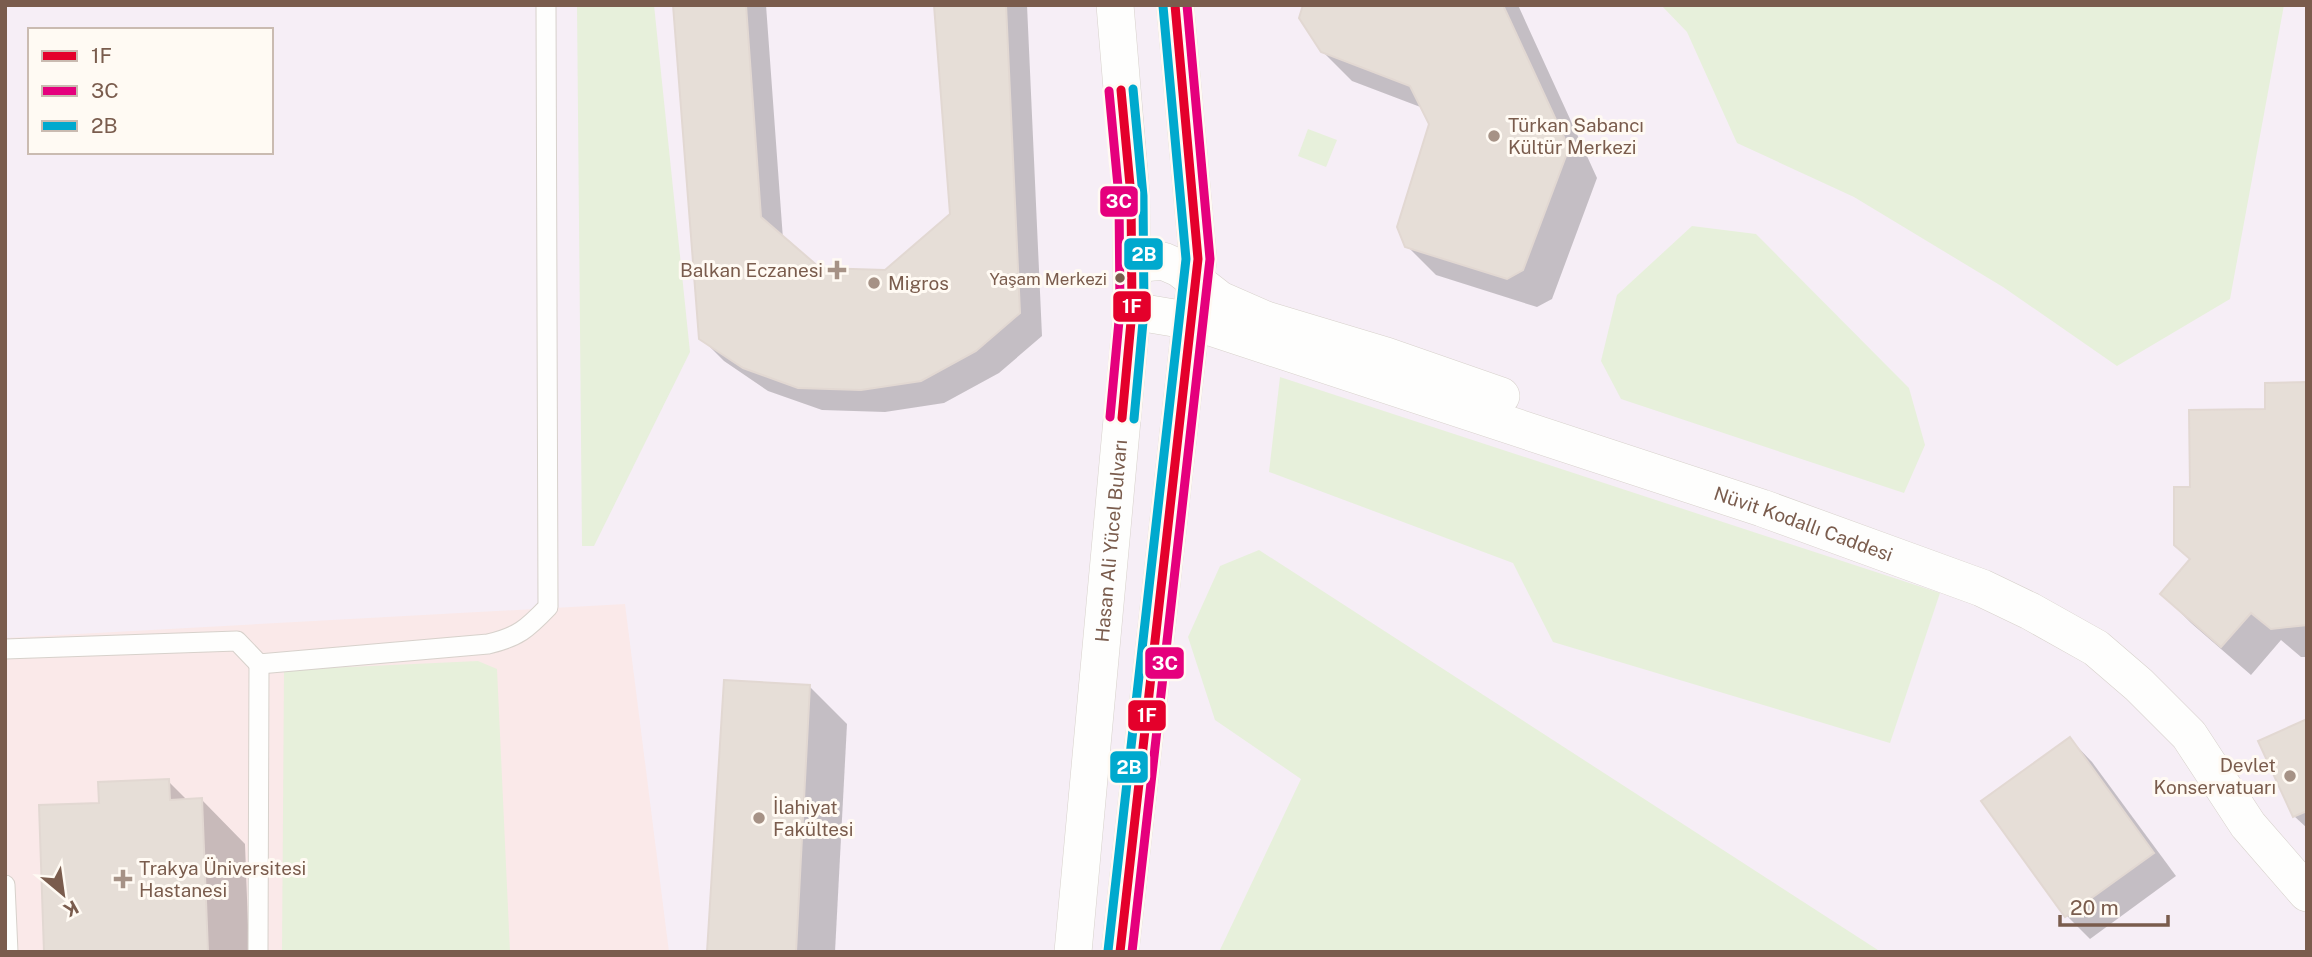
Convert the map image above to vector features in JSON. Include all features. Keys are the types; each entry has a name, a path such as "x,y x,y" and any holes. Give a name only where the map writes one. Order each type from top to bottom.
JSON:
{"street":[{"name":"Hasan Ali Yücel Bulvarı","path":"1073,952 1132,312 1132,196 1115,5"},
{"path":"1120,952 1198,260 1175,5"},
{"path":"1132,275 1143,263 1163,261 1179,268 1220,300 1266,320 1386,356 1576,422 1813,499 1917,539 2072,610 2174,688 2207,723 2263,806 2268,847"},
{"name":"Nüvit Kodallı Caddesi","path":"1132,312 1192,321 1762,508 1982,588 2030,611 2096,648 2139,685 2189,735 2248,825 2307,893"}],"lane":[{"path":"259,664 511,639 531,625 548,607 546,5"},
{"path":"5,649 237,641 259,664 258,952"},
{"path":"5,885 8,952"}],"shaded area":[{"path":"5,5 2307,5 2307,952 5,952"},
{"path":"625,604 669,952 5,952 5,638"}],"green space":[{"path":"577,5 654,5 690,352 594,546 582,546"},
{"path":"1661,5 2284,5 2230,299 2117,366 2003,287 1854,197 1737,143 1687,32"},
{"path":"1308,129 1337,140 1326,167 1298,156"},
{"path":"1692,226 1756,234 1909,388 1925,445 1904,493 1621,399 1601,361 1617,295"},
{"path":"1280,377 1940,593 1890,743 1553,642 1513,563 1269,472"},
{"path":"1259,550 1881,952 1219,952 1301,779 1215,720 1188,637 1220,566"},
{"path":"478,661 497,669 510,952 282,952 284,670"}],"building":[{"path":"673,5 746,5 761,217 820,268 885,270 950,214 934,5 1006,5 1020,313 976,351 921,381 861,390 798,388 743,368 699,339"},
{"name":"Türkan Sabancı Kültür Merkezi","path":"1303,5 1503,5 1569,148 1523,270 1507,279 1405,247 1397,227 1429,124 1410,86 1321,52 1299,18"},
{"path":"2307,382 2307,625 2271,629 2251,613 2221,647 2160,594 2190,559 2174,545 2174,487 2190,487 2189,410 2265,409 2265,383"},
{"name":"İlahiyat Fakültesi","path":"724,680 810,685 796,952 707,952"},
{"name":"Devlet Konservatuarı","path":"2307,719 2307,811 2293,817 2258,741"},
{"path":"2070,737 2154,853 2065,917 1981,801"},
{"name":"Trakya Üniversitesi Hastanesi","path":"169,779 170,800 202,798 208,952 44,952 39,805 99,803 98,782"}],"transit line":[{"name":"1F","path":"1120,952 1198,259 1175,5"},
{"name":"3C","path":"1132,952 1210,259 1187,5"},
{"name":"2B","path":"1108,951 1186,259 1163,6"},
{"name":"2B","path":"1133,89 1143,196 1144,311 1134,419"},
{"name":"1F","path":"1121,90 1131,196 1132,311 1122,418"},
{"name":"3C","path":"1109,91 1119,197 1120,310 1110,417"}],"place":[{"name":"Türkan Sabancı Kültür Merkezi","path":"1494,136"},
{"name":"Balkan Eczanesi","path":"837,270"},
{"name":"Yaşam Merkezi","path":"1120,278"},
{"name":"Migros","path":"874,283"},
{"name":"Devlet Konservatuarı","path":"2290,776"},
{"name":"İlahiyat Fakültesi","path":"759,818"},
{"name":"Trakya Üniversitesi Hastanesi","path":"123,879"}]}
